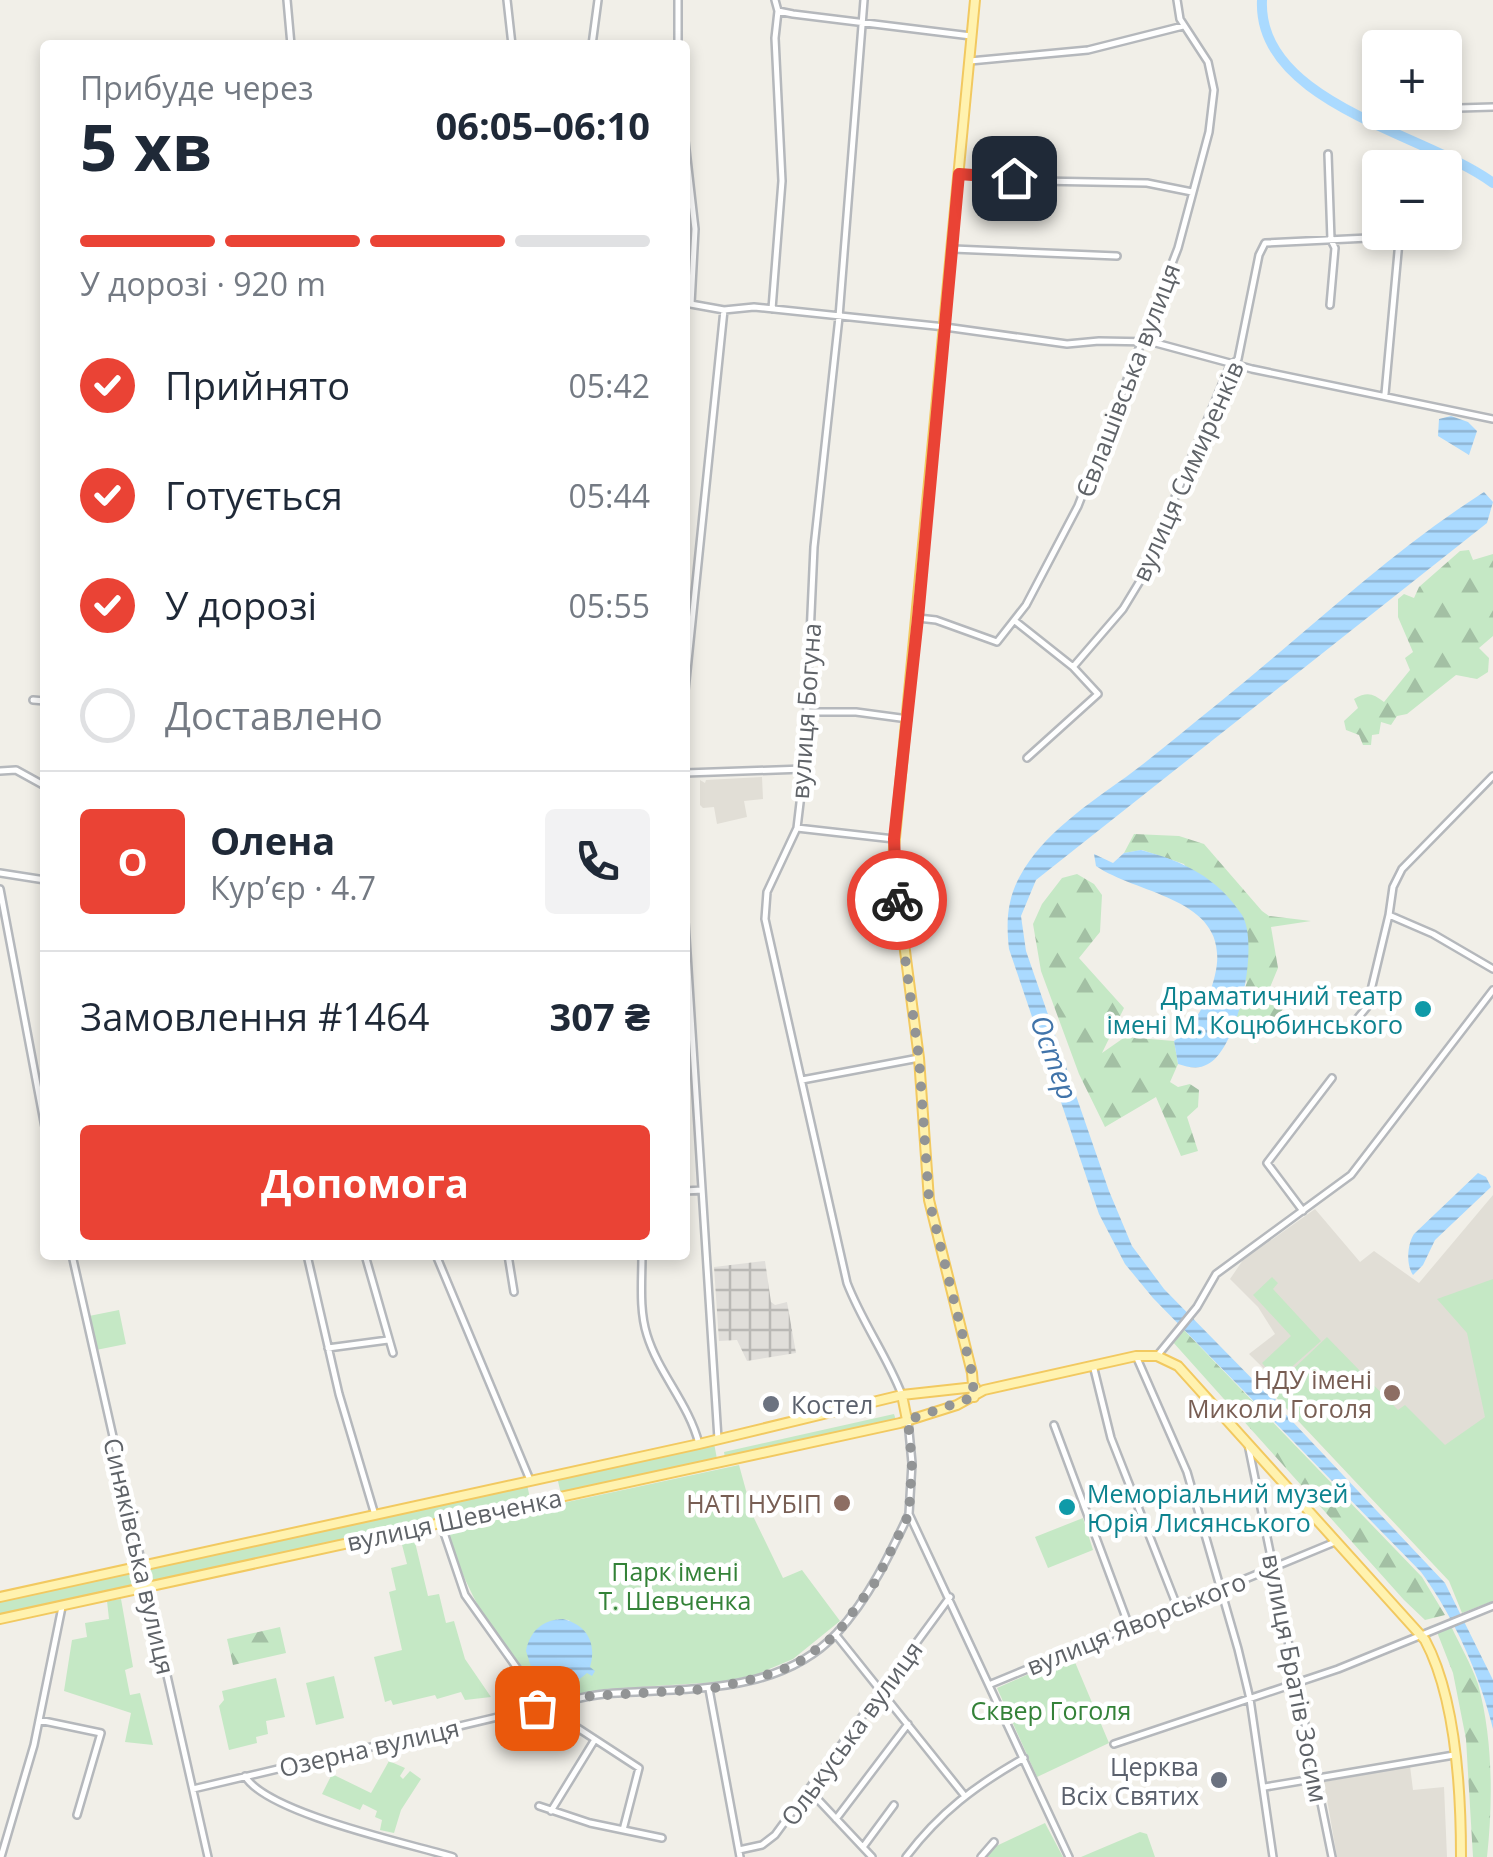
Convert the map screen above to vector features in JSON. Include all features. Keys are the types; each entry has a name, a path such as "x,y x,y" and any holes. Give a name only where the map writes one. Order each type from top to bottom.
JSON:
{"main road":[{"path":"974,0 894,839 894,886 919,1058 929,1200 974,1397"},
{"path":"972,1386 984,1390 1140,1356 1157,1356 1178,1366 1422,1636 1439,1676 1454,1755 1461,1857"},
{"name":"вулиця Шевченка","path":"0,1596 700,1444 902,1395 972,1386"},
{"name":"вулиця Шевченка","path":"0,1618 908,1420 984,1390"},
{"path":"902,1395 908,1420"},
{"path":"718,1439 722,1462"},
{"path":"530,1480 534,1502"}],"street":[{"path":"287,0 291,40"},
{"path":"508,0 512,40"},
{"path":"593,40 598,0"},
{"path":"678,0 678,40"},
{"path":"772,309 782,181 775,0"},
{"name":"вулиця Богуна","path":"864,0 839,317 814,547 804,769 796,828 767,892 765,919 847,1284 902,1395"},
{"name":"Євлашівська вулиця","path":"1015,620 1078,506 1144,344 1178,248 1209,132 1214,90 1208,62 1184,26 1178,0"},
{"path":"778,11 971,36"},
{"path":"970,62 1088,50 1184,26"},
{"path":"1462,108 1493,107"},
{"path":"1328,154 1335,248 1330,305"},
{"path":"959,174 1147,184 1192,192"},
{"path":"690,185 695,229 690,282"},
{"path":"1332,240 1399,240 1385,394"},
{"name":"вулиця Симиренків","path":"1074,668 1140,581 1229,368 1241,348 1264,243 1332,240"},
{"path":"952,248 1117,256"},
{"path":"690,303 724,310 772,309 945,327 1067,344 1112,340 1169,345 1234,363 1493,419"},
{"path":"690,641 724,310"},
{"path":"918,618 936,620 997,642 1015,620 1074,668 1098,694 1027,758"},
{"path":"34,700 40,700"},
{"path":"808,712 856,712 908,719"},
{"path":"690,773 804,769"},
{"path":"0,771 16,770 40,783"},
{"path":"1352,1025 1367,1007 1393,887 1402,869 1493,776"},
{"path":"796,828 894,839"},
{"path":"0,873 40,879"},
{"path":"0,888 40,1104"},
{"path":"1389,915 1433,934 1493,970"},
{"path":"0,950 11,946"},
{"path":"1157,1356 1197,1307 1216,1274 1352,1175 1493,990"},
{"path":"690,1001 718,1439"},
{"path":"802,1080 919,1058"},
{"path":"32,1066 40,1064"},
{"path":"1303,1211 1267,1163 1332,1078"},
{"path":"690,1191 702,1190"},
{"name":"Синяківська вулиця","path":"73,1260 208,1857"},
{"path":"308,1260 328,1348 375,1515"},
{"path":"366,1260 392,1353"},
{"path":"438,1260 530,1480"},
{"path":"509,1260 514,1292"},
{"path":"642,1260 642,1302 648,1339 688,1411 700,1444"},
{"path":"328,1348 388,1340"},
{"path":"1140,1356 1187,1472 1250,1699 1273,1857"},
{"path":"1093,1365 1111,1438 1177,1606"},
{"path":"908,1420 912,1463 909,1514 1069,1857"},
{"path":"1054,1425 1129,1626"},
{"name":"вулиця Братів Зосим","path":"1247,1441 1332,1857"},
{"name":"Озерна вулиця","path":"193,1788 603,1694 710,1689 786,1669 836,1635 876,1581 909,1514"},
{"path":"440,1521 464,1594 544,1706 639,1768 623,1830"},
{"name":"вулиця Яворського","path":"991,1684 1338,1542"},
{"name":"Олькуська вулиця","path":"739,1854 770,1840 950,1597"},
{"path":"2,1857 39,1720 63,1604"},
{"path":"1114,1744 1297,1683 1493,1606"},
{"path":"836,1635 964,1795"},
{"path":"710,1689 739,1854"},
{"path":"39,1720 101,1733 77,1815"},
{"path":"836,1819 908,1724"},
{"path":"551,1811 594,1741"},
{"path":"1264,1787 1454,1755"},
{"path":"906,1857 936,1819 964,1795 1024,1758"},
{"path":"246,1776 252,1786 314,1817 454,1857"},
{"path":"810,1791 869,1856"},
{"path":"863,1847 894,1805"},
{"path":"539,1806 662,1838"},
{"path":"981,1857 994,1842"}],"shaded area":[{"path":"762,777 763,799 744,801 747,817 717,824 714,807 700,805 700,780 705,783"},
{"name":"НДУ імені Миколи Гоголя","path":"1493,1195 1493,1595 1249,1354 1275,1334 1258,1307 1230,1279 1243,1260 1315,1209 1360,1262 1374,1251 1419,1283"},
{"path":"765,1261 771,1302 787,1302 796,1353 747,1361 737,1340 719,1341 714,1267"},
{"path":"1410,1766 1413,1790 1444,1787 1447,1857 1337,1857 1324,1782"}],"green space":[{"path":"1469,550 1473,560 1493,554 1493,636 1479,648 1489,658 1488,672 1477,679 1456,675 1407,714 1397,716 1391,725 1381,722 1379,734 1372,735 1371,745 1363,745 1359,735 1346,730 1344,721 1358,708 1354,699 1370,694 1384,702 1410,670 1405,658 1413,652 1398,617 1398,599 1404,594 1414,598 1419,587 1460,551"},
{"path":"1134,834 1179,836 1204,844 1262,911 1269,916 1311,921 1271,927 1278,968 1266,997 1283,1009 1255,1044 1234,1021 1247,982 1184,864 1142,850 1124,853"},
{"path":"1077,874 1094,884 1102,895 1100,932 1079,958 1124,1008 1102,1053 1125,1037 1174,1041 1178,1064 1170,1082 1178,1087 1190,1084 1199,1090 1198,1107 1187,1117 1198,1151 1181,1156 1156,1097 1105,1127 1079,1074 1041,971 1033,924 1042,904 1062,878"},
{"path":"1272,1277 1278,1283 1273,1289 1321,1341 1277,1380 1262,1363 1291,1336 1253,1295"},
{"path":"1493,1279 1493,1601 1462,1613 1449,1581 1270,1391 1327,1337 1398,1410 1405,1405 1445,1445 1485,1417 1467,1333 1437,1299"},
{"path":"119,1310 126,1344 96,1350 89,1316"},
{"path":"1183,1329 1422,1577 1445,1615 1425,1620 1404,1600 1172,1341"},
{"path":"894,1414 896,1420 725,1458 724,1452"},
{"path":"714,1443 717,1459 561,1494 557,1477"},
{"name":"Парк імені Т. Шевченка","path":"739,1465 753,1516 783,1578 802,1570 840,1621 793,1659 755,1675 720,1682 605,1689 544,1701 486,1619 463,1575 446,1528","holes":["557,1619 569,1620 590,1667 587,1672 548,1684 534,1673"]},
{"path":"527,1484 530,1499 153,1583 150,1568"},
{"path":"1083,1518 1093,1550 1048,1568 1035,1537"},
{"path":"413,1534 428,1596 439,1594 446,1623 454,1621 465,1659 491,1697 465,1700 461,1692 393,1705 391,1700 385,1702 374,1657 402,1650 389,1592 396,1590 391,1568 407,1564 400,1537"},
{"path":"140,1570 143,1585 0,1616 0,1601"},
{"path":"121,1599 133,1667 125,1670 130,1695 140,1693 153,1745 125,1742 131,1713 64,1691 72,1640 87,1637 85,1623 109,1619 107,1601"},
{"path":"1451,1626 1478,1684 1487,1726 1491,1792 1487,1857 1473,1857 1466,1739 1453,1673 1437,1632"},
{"path":"280,1627 286,1653 233,1665 227,1639"},
{"name":"Сквер Гоголя","path":"1072,1655 1109,1743 1037,1777 997,1688"},
{"path":"334,1676 344,1718 316,1725 306,1683"},
{"path":"276,1678 285,1717 266,1721 268,1734 256,1737 257,1743 229,1750 219,1706 224,1700 222,1691"},
{"path":"389,1761 405,1768 400,1776 403,1779 410,1771 421,1779 401,1810 394,1833 380,1830 382,1820 375,1817 377,1811 363,1804 360,1810 322,1794 332,1774 371,1793"},
{"path":"1045,1823 1063,1857 986,1857 992,1848"},
{"path":"1140,1832 1147,1834 1155,1857 1081,1857"}],"water":[{"path":"1451,416 1468,422 1477,431 1469,455 1438,436 1439,419"},
{"name":"Остер","path":"1484,492 1493,502 1487,523 1036,880 1021,916 1026,951 1109,1191 1132,1246 1164,1289 1276,1399 1274,1402 1445,1583 1493,1680 1493,1729 1464,1647 1421,1572 1153,1298 1125,1264 1099,1214 1009,949 1008,930 1016,885 1054,833 1215,706 1380,568"},
{"path":"1141,850 1185,865 1210,881 1232,902 1247,929 1247,971 1237,1018 1219,1054 1200,1067 1178,1064 1174,1041 1194,1020 1213,984 1217,949 1210,930 1179,903 1096,866 1094,854 1113,863 1124,853"},
{"path":"1478,1173 1486,1177 1491,1187 1435,1240 1423,1265 1413,1275 1408,1255 1414,1234"},
{"path":"563,1619 588,1636 592,1650 590,1667 595,1671 592,1676 587,1673 560,1685 533,1673 526,1651 538,1628"}],"waterway":[{"name":"Остер","path":"1262,0 1268,36 1287,66 1316,91 1493,183"}],"way so far":[{"path":"537,1708 603,1694 710,1689 774,1674 803,1660 836,1635 876,1581 909,1514 912,1444 908,1420 974,1397 972,1373 929,1200 919,1058 897,900"}],"place":[{"name":"Драматичний театр імені М. Коцюбинського","path":"1423,1009"},
{"name":"НДУ імені Миколи Гоголя","path":"1392,1393"},
{"name":"Костел","path":"771,1404"},
{"name":"НАТІ НУБІП","path":"842,1503"},
{"name":"Меморіальний музей Юрія Лисянського","path":"1067,1507"},
{"name":"Церква Всіх Святих","path":"1219,1780"}],"route":[{"path":"897,900 894,839 959,174 1014,178"}]}
